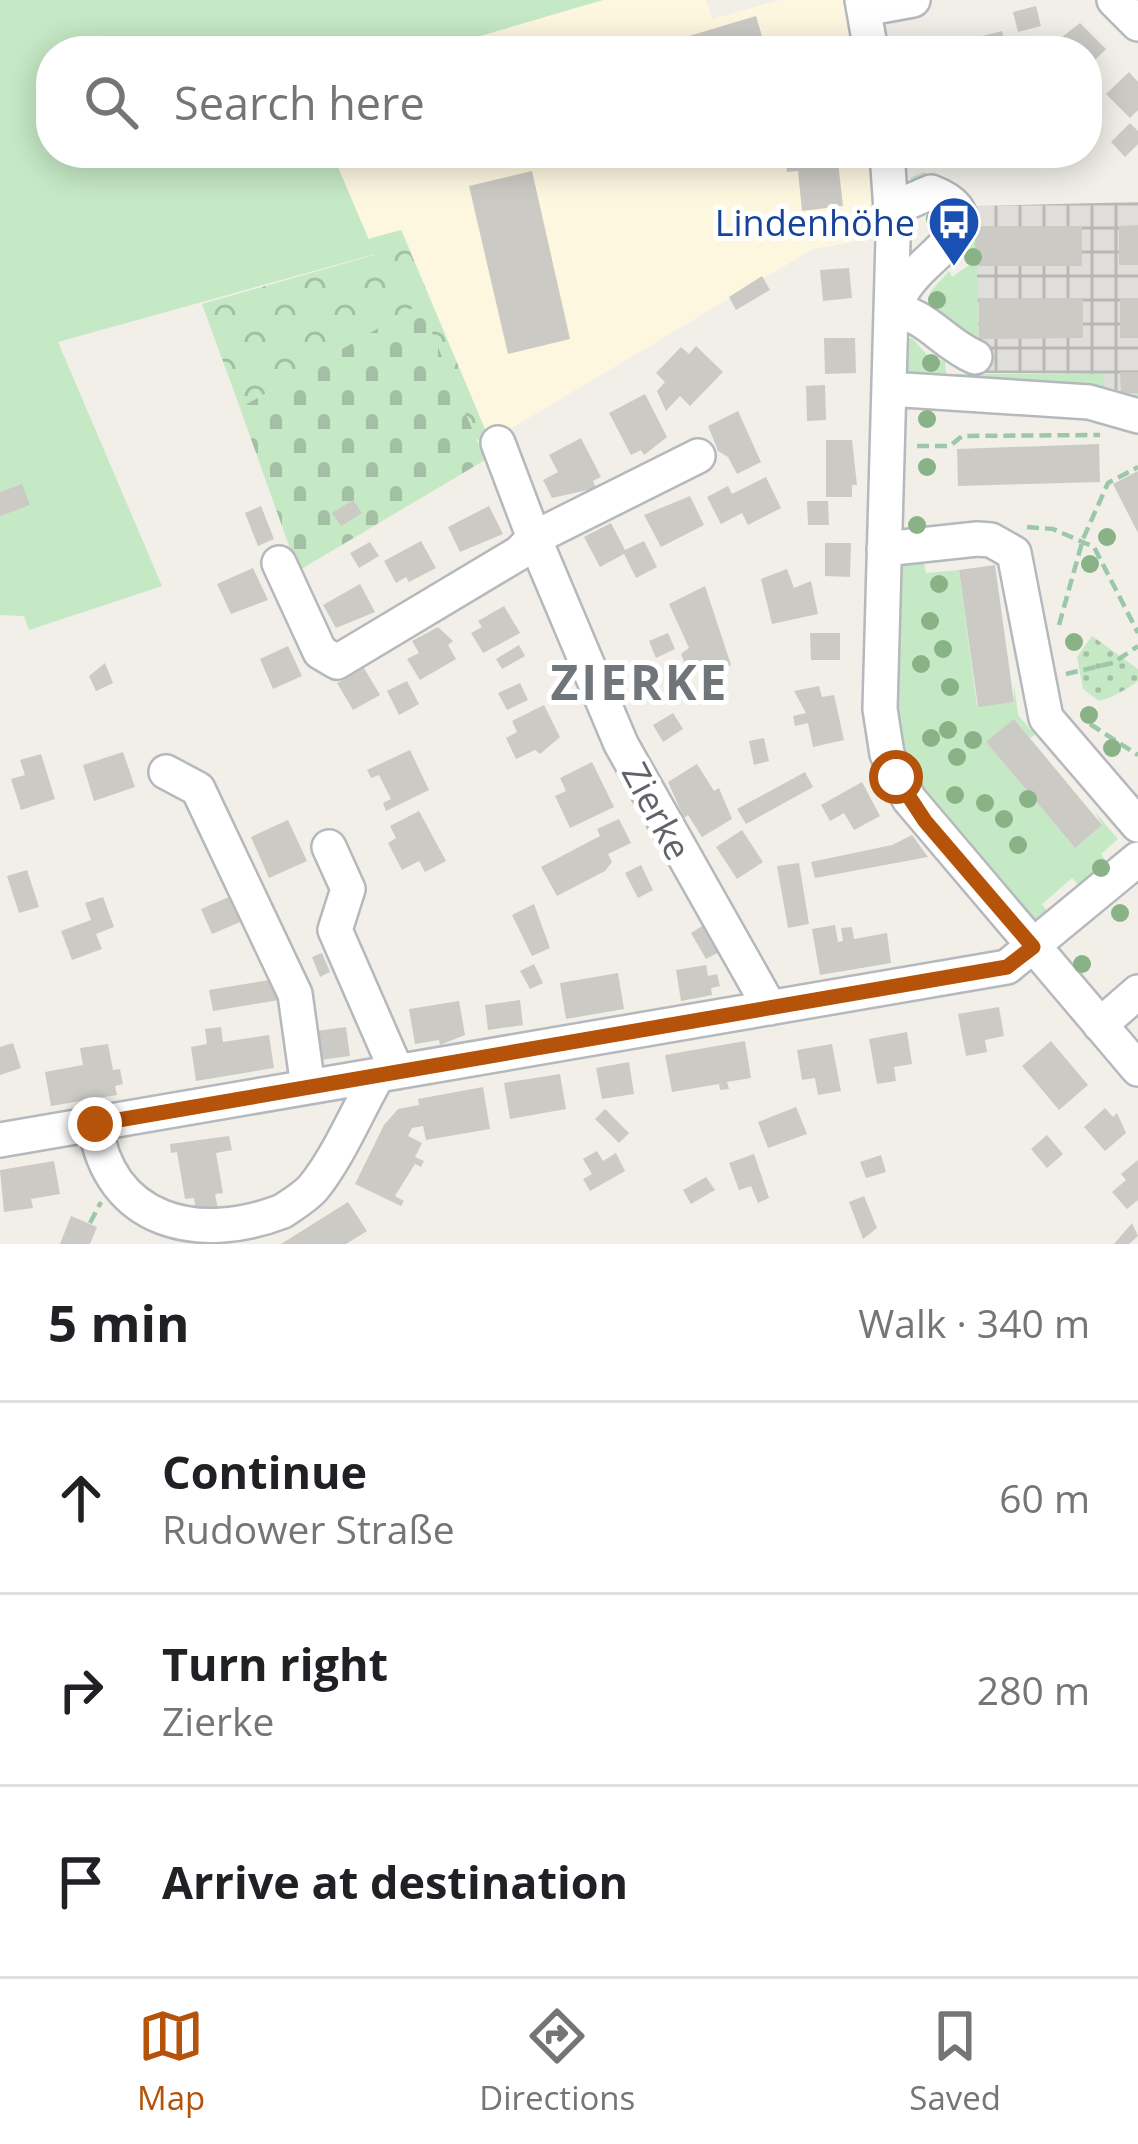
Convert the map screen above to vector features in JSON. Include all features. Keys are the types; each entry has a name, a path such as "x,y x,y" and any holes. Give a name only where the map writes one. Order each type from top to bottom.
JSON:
{"street":[{"path":"868,36 863,4 913,0"},
{"path":"1114,0 1138,24"},
{"path":"888,168 892,310 880,709 887,754 925,821 1138,1069"},
{"path":"892,209 932,191 953,205 959,224 957,235 916,272 892,310"},
{"path":"892,310 917,315 935,335 975,357"},
{"path":"889,389 1089,402 1126,426"},
{"name":"Zierke","path":"498,443 621,744 770,1008"},
{"path":"279,563 320,652 337,662 519,553 534,538 698,456"},
{"path":"884,549 991,540 1014,553 1046,718 1138,825"},
{"path":"166,772 198,789 295,994 308,1087"},
{"path":"329,847 348,889 335,930 388,1073"},
{"path":"1,1137 1007,967 1138,859"},
{"path":"1100,1025 1138,992"},
{"path":"95,1124 99,1153 113,1186 134,1210 164,1229 202,1240 263,1236 311,1190 388,1073"}],"path":[{"path":"887,445 950,446 962,436 1126,426"},
{"path":"1058,628 1083,538 1108,483 1138,467"},
{"path":"991,540 999,529 1024,527 1083,538 1094,547 1138,633"},
{"path":"1035,675 1076,674 1113,663 1138,646"},
{"path":"1079,715 1138,755"}],"shaded area":[{"path":"603,0 706,0 712,19 780,0 843,0 853,36 480,36"},
{"path":"338,168 880,168 881,211 860,226 862,240 811,250 490,441 402,230 368,239"},
{"path":"1138,202 1138,408 1104,388 1104,374 979,373 975,206"}],"green space":[{"path":"0,0 603,0 480,36 36,36 36,168 338,168 375,254 58,342 162,586 29,630 24,616 0,615"},
{"path":"924,172 975,206 979,346 927,306 931,291 949,271 952,277 969,265 971,229 911,183 910,178"},
{"path":"401,230 490,441 474,439 420,304 240,408 202,304 374,255 368,239"},
{"path":"420,304 485,460 298,571 240,408"},
{"path":"912,338 930,358 945,361 946,374 1104,374 1105,388 1138,393 1138,408 914,376 905,368 905,339"},
{"path":"922,555 926,573 959,570 977,706 1014,702 1014,684 1018,715 1035,735 1030,738 1014,719 987,743 1074,847 1102,825 1095,812 1118,839 1101,854 1111,868 1084,891 1072,878 1042,904 1052,918 1035,923 971,855 930,805 902,750 894,685 897,574 907,560"},
{"path":"1092,636 1138,669 1138,681 1099,701 1083,689 1077,657"}],"building":[{"path":"1036,6 1041,26 1018,32 1013,12"},
{"path":"756,16 762,36 689,36"},
{"path":"1080,23 1093,36 1063,36"},
{"path":"1129,72 1138,82 1138,110 1130,118 1106,94"},
{"path":"1130,123 1138,131 1138,144 1125,157 1111,142"},
{"path":"787,168 839,168 843,206 802,211 798,171 787,172"},
{"path":"532,171 570,339 508,354 469,186"},
{"path":"1138,225 1138,265 1119,265 1119,226"},
{"path":"1082,226 1082,266 975,266 975,227"},
{"path":"849,268 852,298 823,301 820,270"},
{"path":"762,276 770,290 736,310 729,297"},
{"path":"1083,298 1083,338 979,339 979,299"},
{"path":"1120,298 1138,298 1138,338 1120,338"},
{"path":"824,338 855,338 856,373 825,374"},
{"path":"696,346 723,372 690,406 680,396 666,411 657,391 665,382 656,373 681,347 689,354"},
{"path":"1120,372 1138,372 1138,393 1121,393"},
{"path":"825,385 826,420 807,421 806,386"},
{"path":"645,394 667,437 644,455 641,450 631,455 609,413"},
{"path":"738,411 761,462 737,474 728,457 718,451 708,426"},
{"path":"581,438 601,477 593,481 596,488 552,498 543,480 558,472 549,455"},
{"path":"826,440 852,440 857,485 852,485 852,497 826,497"},
{"path":"1099,444 1100,482 958,486 957,449"},
{"path":"1138,471 1138,533 1113,484"},
{"path":"766,477 781,508 748,525 742,513 721,524 707,497 728,486 732,494"},
{"path":"22,484 30,505 0,516 0,492"},
{"path":"690,496 704,525 661,547 644,515"},
{"path":"353,500 362,513 341,526 332,513"},
{"path":"807,501 828,501 829,525 808,525"},
{"path":"261,506 274,539 258,546 245,513"},
{"path":"489,506 503,534 460,552 448,527"},
{"path":"611,523 625,550 644,541 657,567 636,578 624,554 600,567 584,537"},
{"path":"421,541 436,568 409,582 406,577 396,583 384,561"},
{"path":"370,542 379,556 359,568 350,553"},
{"path":"825,543 851,543 850,577 825,576"},
{"path":"995,565 1014,702 978,707 959,570"},
{"path":"253,568 268,600 231,614 217,584"},
{"path":"787,569 794,588 811,581 818,614 772,624 761,579"},
{"path":"360,584 375,612 336,628 323,605"},
{"path":"705,586 731,665 704,676 699,663 686,666 681,654 689,648 669,604"},
{"path":"504,606 520,633 483,653 471,633 482,627 478,621"},
{"path":"438,627 453,641 448,645 456,659 420,680 407,659 419,653 412,641"},
{"path":"668,633 675,649 656,658 649,641"},
{"path":"810,633 840,633 840,660 811,660"},
{"path":"519,645 525,656 502,669 496,659"},
{"path":"288,646 302,676 273,689 260,659"},
{"path":"105,663 113,683 96,691 89,676"},
{"path":"364,668 380,695 353,710 337,683"},
{"path":"407,681 419,704 399,715 387,691"},
{"path":"520,683 528,700 507,710 498,693"},
{"path":"819,686 822,697 834,695 844,740 813,747 808,723 795,726 793,716 806,713 794,691"},
{"path":"544,705 560,737 540,754 535,750 516,759 506,738 517,732 512,721"},
{"path":"673,713 683,729 663,742 653,725"},
{"path":"1014,719 1102,825 1075,848 986,742"},
{"path":"764,738 769,761 754,765 749,741"},
{"path":"410,750 429,790 386,811 383,803 391,799 379,775 371,778 367,770"},
{"path":"123,752 135,787 94,801 83,765"},
{"path":"41,754 55,799 21,810 11,779 25,775 20,760"},
{"path":"592,762 614,807 570,828 555,796 566,791 560,778"},
{"path":"697,764 714,791 719,788 732,819 702,837 688,815 684,818 668,782"},
{"path":"805,772 813,787 746,824 737,809"},
{"path":"862,782 880,816 854,830 844,813 830,821 821,805"},
{"path":"419,811 446,861 425,872 419,861 402,870 388,843 396,838 390,826"},
{"path":"619,819 631,843 608,854 612,862 605,871 557,896 541,867 600,836 597,829"},
{"path":"288,820 307,861 269,878 251,837"},
{"path":"742,830 763,862 737,879 716,847"},
{"path":"912,835 928,857 815,878 811,862 892,845"},
{"path":"799,863 809,924 788,928 777,866"},
{"path":"641,865 653,890 638,898 625,873"},
{"path":"27,870 39,907 19,913 7,876"},
{"path":"103,897 114,927 96,934 102,949 72,960 61,931 91,920 85,903"},
{"path":"229,897 240,922 212,934 201,909"},
{"path":"534,904 550,948 532,956 512,915"},
{"path":"707,923 723,950 706,959 691,933"},
{"path":"835,925 838,942 843,941 841,928 852,927 854,939 887,933 891,963 820,975 812,929"},
{"path":"322,953 330,972 320,977 312,957"},
{"path":"534,964 543,983 530,989 520,971"},
{"path":"706,965 708,976 717,974 720,986 711,988 712,995 681,1001 676,970"},
{"path":"618,973 624,1009 566,1019 560,983"},
{"path":"276,979 279,1000 213,1011 209,990"},
{"path":"520,1000 523,1025 488,1030 485,1005"},
{"path":"459,1001 465,1035 440,1045 439,1040 415,1044 409,1009"},
{"path":"999,1007 1004,1036 985,1040 987,1052 966,1056 958,1014"},
{"path":"221,1027 223,1042 269,1035 274,1068 196,1081 191,1047 207,1044 205,1029"},
{"path":"346,1027 350,1056 320,1060 316,1031"},
{"path":"907,1032 912,1064 894,1067 896,1081 877,1084 869,1039"},
{"path":"745,1041 751,1078 727,1082 729,1089 720,1090 719,1084 672,1092 665,1055"},
{"path":"1051,1041 1088,1085 1059,1110 1022,1066"},
{"path":"13,1043 21,1068 0,1075 0,1047"},
{"path":"108,1044 113,1070 120,1069 123,1084 115,1086 117,1095 51,1106 45,1072 83,1065 80,1048"},
{"path":"832,1044 841,1091 818,1095 815,1078 802,1080 797,1050"},
{"path":"629,1062 634,1094 602,1099 596,1068"},
{"path":"560,1074 566,1109 510,1119 504,1083"},
{"path":"483,1087 490,1129 426,1140 423,1126 412,1128 408,1136 422,1143 415,1157 424,1161 421,1167 415,1164 395,1196 404,1201 401,1206 355,1184 384,1125 398,1109 419,1105 418,1099"},
{"path":"796,1107 807,1134 768,1148 758,1122"},
{"path":"1105,1108 1113,1117 1117,1113 1126,1133 1105,1151 1084,1127"},
{"path":"605,1109 629,1133 619,1143 595,1119"},
{"path":"1047,1135 1063,1154 1047,1168 1031,1149"},
{"path":"229,1136 232,1150 216,1153 223,1193 215,1194 218,1209 196,1212 194,1198 185,1199 177,1152 171,1153 170,1144"},
{"path":"597,1151 603,1161 616,1153 625,1171 590,1191 583,1179 592,1174 583,1159"},
{"path":"754,1154 769,1198 758,1203 751,1186 739,1190 729,1163"},
{"path":"881,1155 886,1172 866,1178 860,1162"},
{"path":"1138,1160 1138,1200 1127,1209 1112,1192 1126,1180 1121,1174"},
{"path":"54,1161 60,1194 31,1199 33,1208 4,1212 0,1170"},
{"path":"706,1177 715,1190 691,1204 683,1190"},
{"path":"864,1196 877,1228 863,1239 849,1202"},
{"path":"348,1202 367,1231 346,1244 281,1244"},
{"path":"71,1216 97,1227 90,1244 60,1244"},
{"path":"1132,1223 1138,1236 1129,1244 1114,1244"}],"place":[{"name":"Lindenhöhe","path":"954,268"}],"district":[{"name":"ZIERKE","path":"640,681"}],"route":[{"path":"95,1124 1007,967 1033,947 925,821 896,777"}]}
